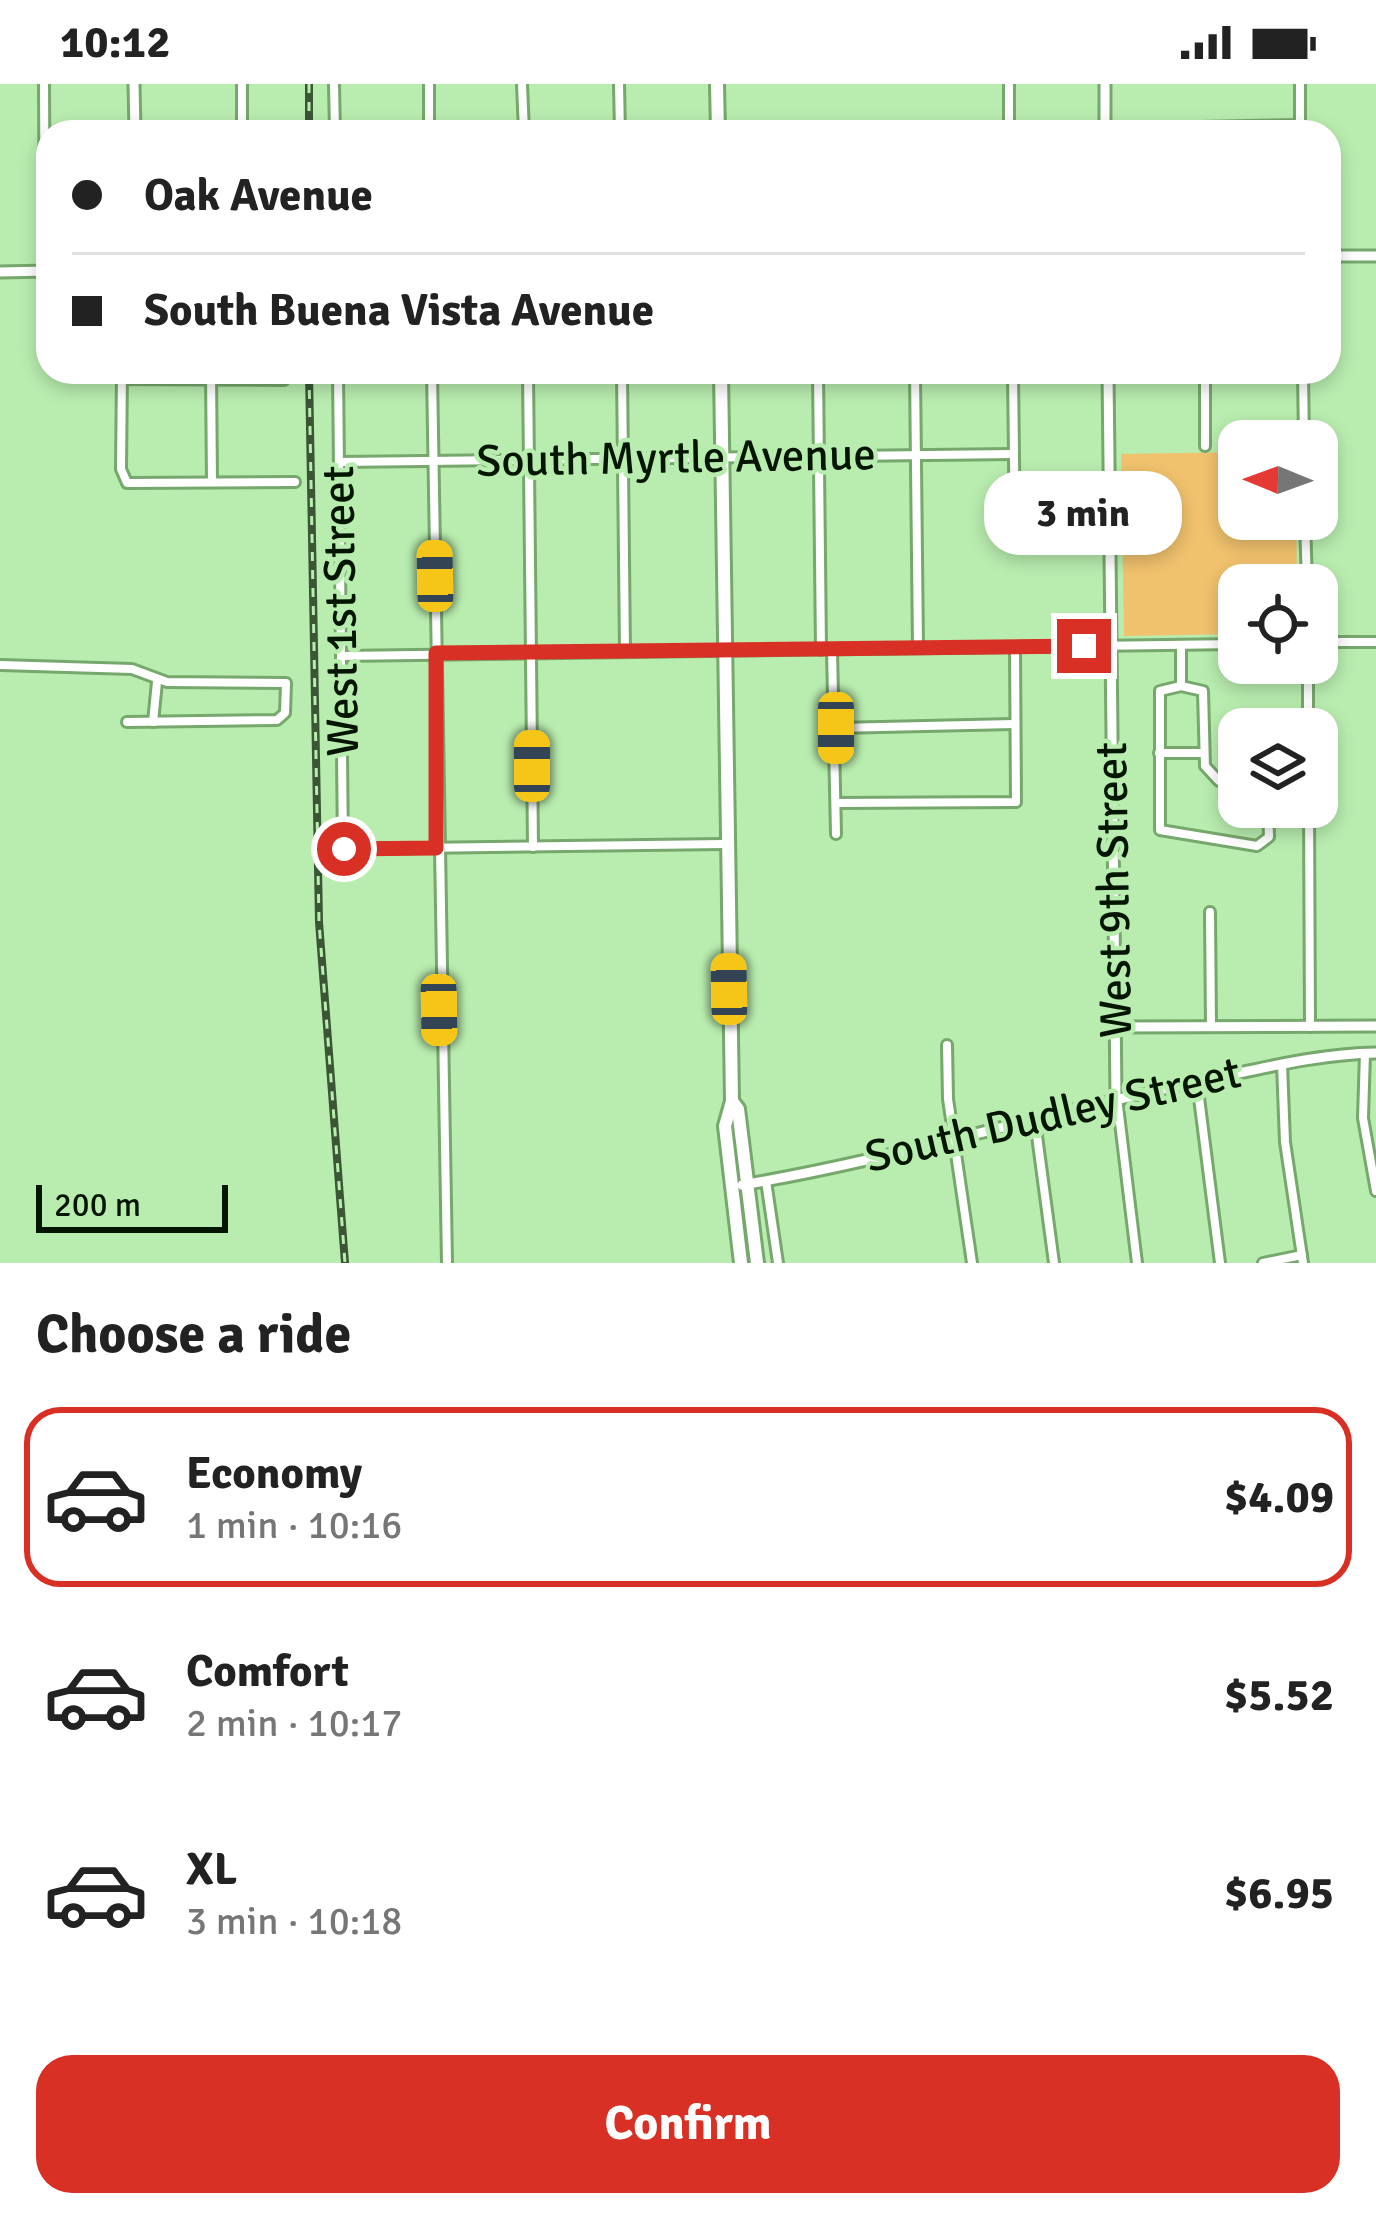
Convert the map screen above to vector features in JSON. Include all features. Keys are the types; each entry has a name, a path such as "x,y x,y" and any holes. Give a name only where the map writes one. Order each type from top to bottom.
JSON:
{"main road":[{"path":"717,84 718,120"},
{"path":"721,384 732,1101 758,1263"},
{"path":"732,1101 725,1126 741,1263"}],"street":[{"path":"44,84 44,120"},
{"path":"134,84 136,120"},
{"path":"242,84 242,120"},
{"path":"334,84 334,120"},
{"path":"429,84 429,120"},
{"path":"522,84 524,120"},
{"path":"619,84 620,120"},
{"path":"1009,84 1010,120"},
{"path":"1105,84 1105,120"},
{"path":"1300,84 1300,120"},
{"path":"1341,256 1376,256"},
{"path":"0,272 36,271"},
{"path":"122,384 121,469 128,483 295,482"},
{"path":"211,384 212,482"},
{"name":"West 1st Street","path":"338,384 344,849 436,848"},
{"path":"432,384 436,848 447,1263"},
{"path":"528,384 532,847"},
{"path":"622,384 625,652"},
{"path":"818,384 821,650"},
{"path":"915,384 918,648"},
{"path":"1013,384 1015,542"},
{"name":"West 9th Street","path":"1108,384 1117,1096 1137,1263"},
{"path":"1205,384 1205,446"},
{"path":"1303,384 1304,420"},
{"name":"South Myrtle Avenue","path":"339,462 1013,454"},
{"path":"1338,642 1376,642"},
{"path":"341,656 1218,645"},
{"path":"1180,686 1181,646"},
{"path":"836,803 1016,802 1016,647"},
{"path":"832,650 836,834"},
{"path":"0,665 132,669 157,681 286,683 285,713 277,720 127,722"},
{"path":"153,722 157,681"},
{"path":"1218,777 1212,776 1203,753 1203,691 1180,686 1160,691 1160,830 1257,846 1269,837 1270,828"},
{"path":"836,728 1014,724"},
{"path":"1159,752 1203,753"},
{"path":"1309,828 1310,1027"},
{"path":"436,848 725,844"},
{"path":"1210,912 1211,1027"},
{"path":"1117,1028 1376,1026"},
{"path":"947,1045 972,1263"},
{"path":"1371,1053 1364,1118 1376,1191"},
{"name":"South Dudley Street","path":"731,1186 1035,1120 1117,1096 1282,1063 1371,1053"},
{"path":"1263,1263 1303,1259 1285,1142 1282,1063"},
{"path":"1197,1082 1220,1263"},
{"path":"1035,1120 1054,1263"},
{"path":"766,1181 778,1263"}],"shaded area":[{"path":"1218,452 1218,540 1296,540 1297,564 1218,564 1218,634 1124,636 1121,454"}],"railway":[{"path":"309,84 309,120"},
{"path":"309,384 319,922 345,1263"}],"route":[{"path":"344,849 436,848 436,653 1084,646"}]}
